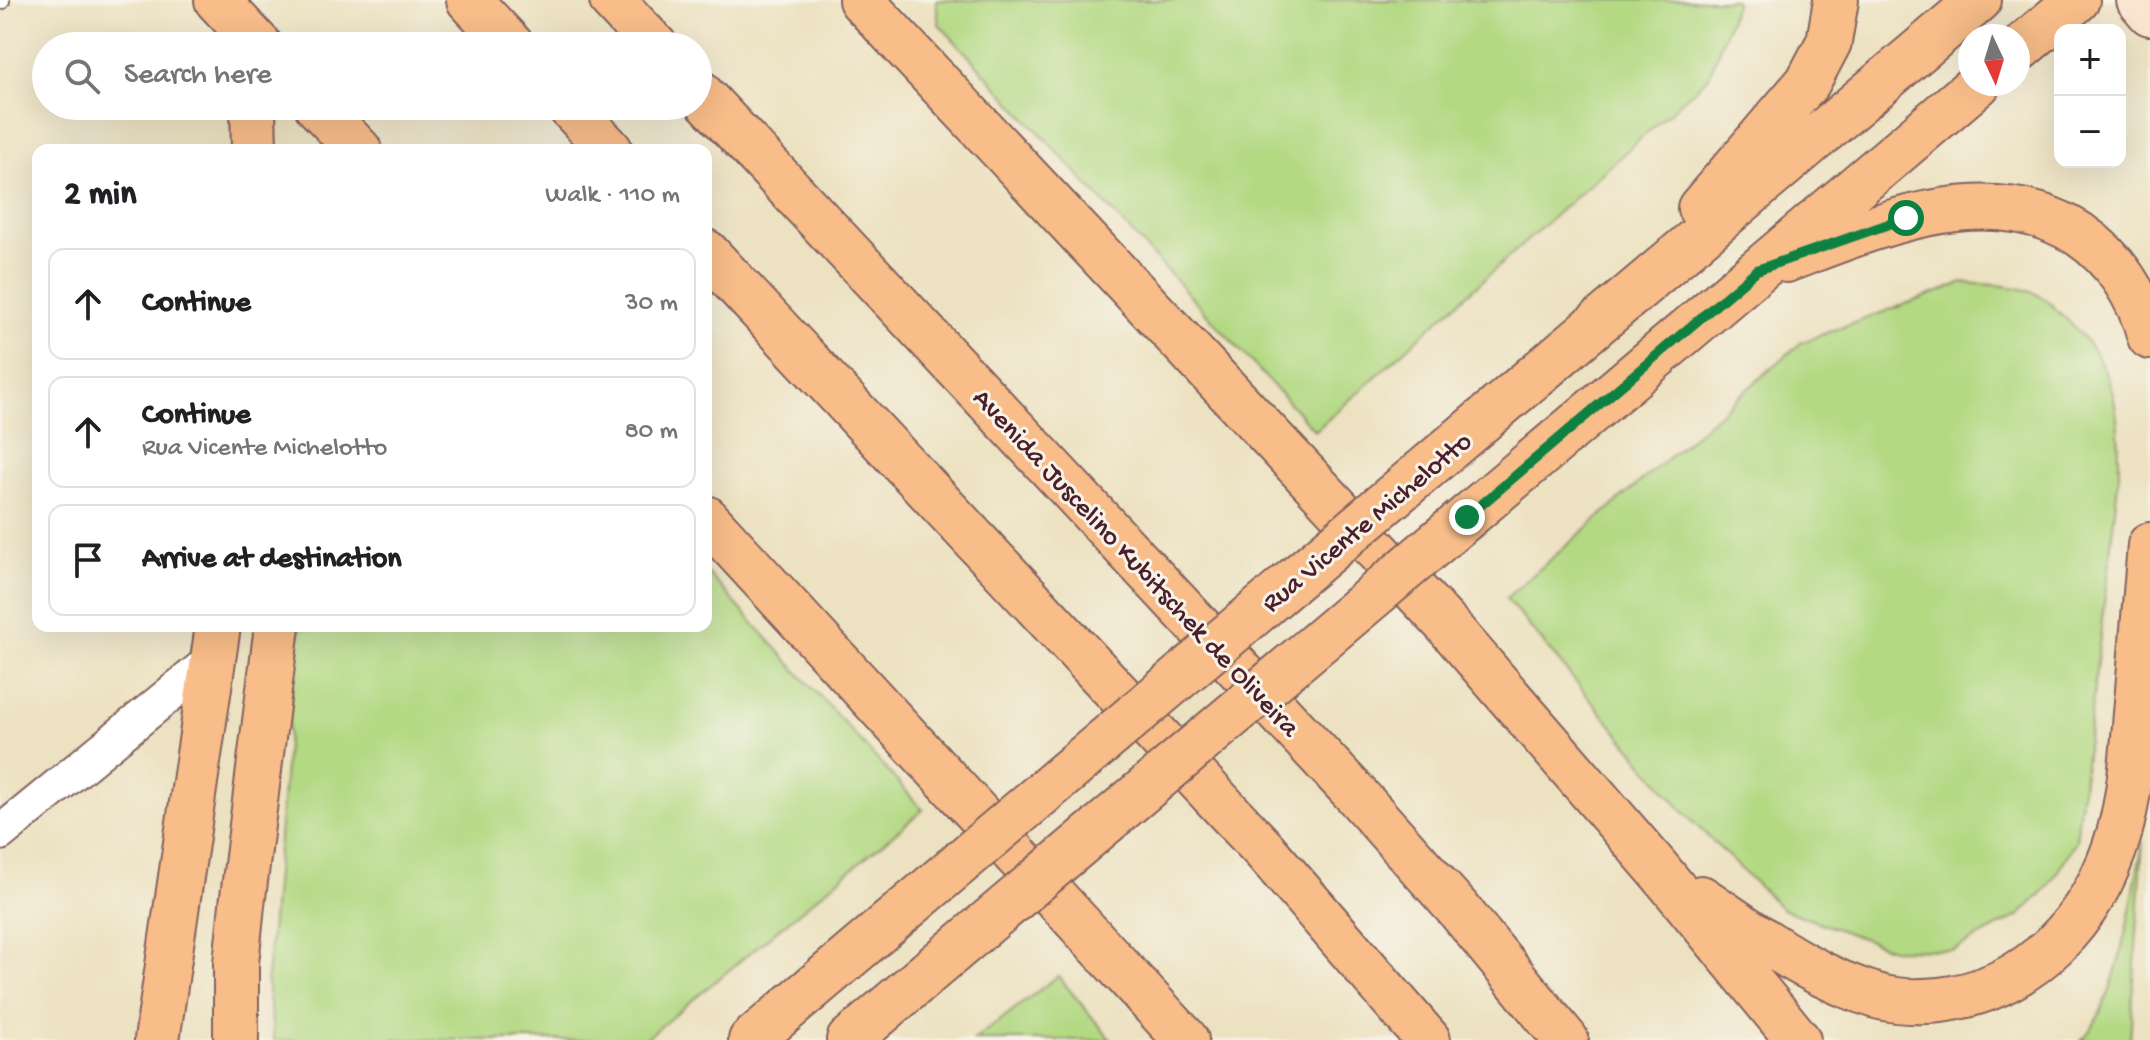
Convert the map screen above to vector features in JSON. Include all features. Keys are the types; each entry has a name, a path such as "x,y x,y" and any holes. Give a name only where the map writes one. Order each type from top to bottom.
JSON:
{"main road":[{"path":"217,0 244,32"},
{"path":"469,0 499,32"},
{"path":"612,0 642,32"},
{"path":"1608,314 1808,82 1829,42 1836,0"},
{"name":"Rua Vicente Michelotto","path":"751,1040 1979,0"},
{"path":"2030,40 2077,0"},
{"path":"2139,0 2150,13"},
{"path":"869,4 1448,626 1658,869 1798,1040"},
{"path":"849,1040 1964,96"},
{"name":"Avenida Juscelino Kubitschek de Oliveira","path":"712,106 1352,790 1459,910 1566,1040"},
{"path":"253,120 254,144"},
{"path":"330,120 353,144"},
{"path":"582,120 604,144"},
{"path":"1757,270 1906,218 1984,206 2026,210 2059,221 2097,246 2122,276 2143,311 2150,337"},
{"path":"712,258 1266,852 1428,1040"},
{"path":"712,525 1186,1040"},
{"path":"1658,869 1793,961 1842,984 1883,998 1921,1002 1965,997 2005,982 2036,963 2060,940 2084,909 2108,867 2119,833 2132,758 2150,545"},
{"path":"236,1040 236,963 276,632"},
{"path":"157,1040 215,643"}],"street":[{"path":"0,833 215,643"}],"green space":[{"path":"936,0 1736,2 1709,77 1315,431 939,24"},
{"path":"1963,283 2009,287 2036,294 2051,304 2082,336 2095,353 2112,389 2118,429 2119,475 2076,841 2048,887 2020,915 1954,950 1892,949 1782,909 1687,816 1506,598 1802,342"},
{"path":"712,578 923,810 644,1040 274,1040 267,980 295,649 299,632 712,632"},
{"path":"2143,841 2130,1040 2081,1040 2094,1024 2114,976 2129,918"},
{"path":"1058,976 1111,1040 974,1040"}],"route":[{"path":"1467,517 1757,270 1906,218"}]}
